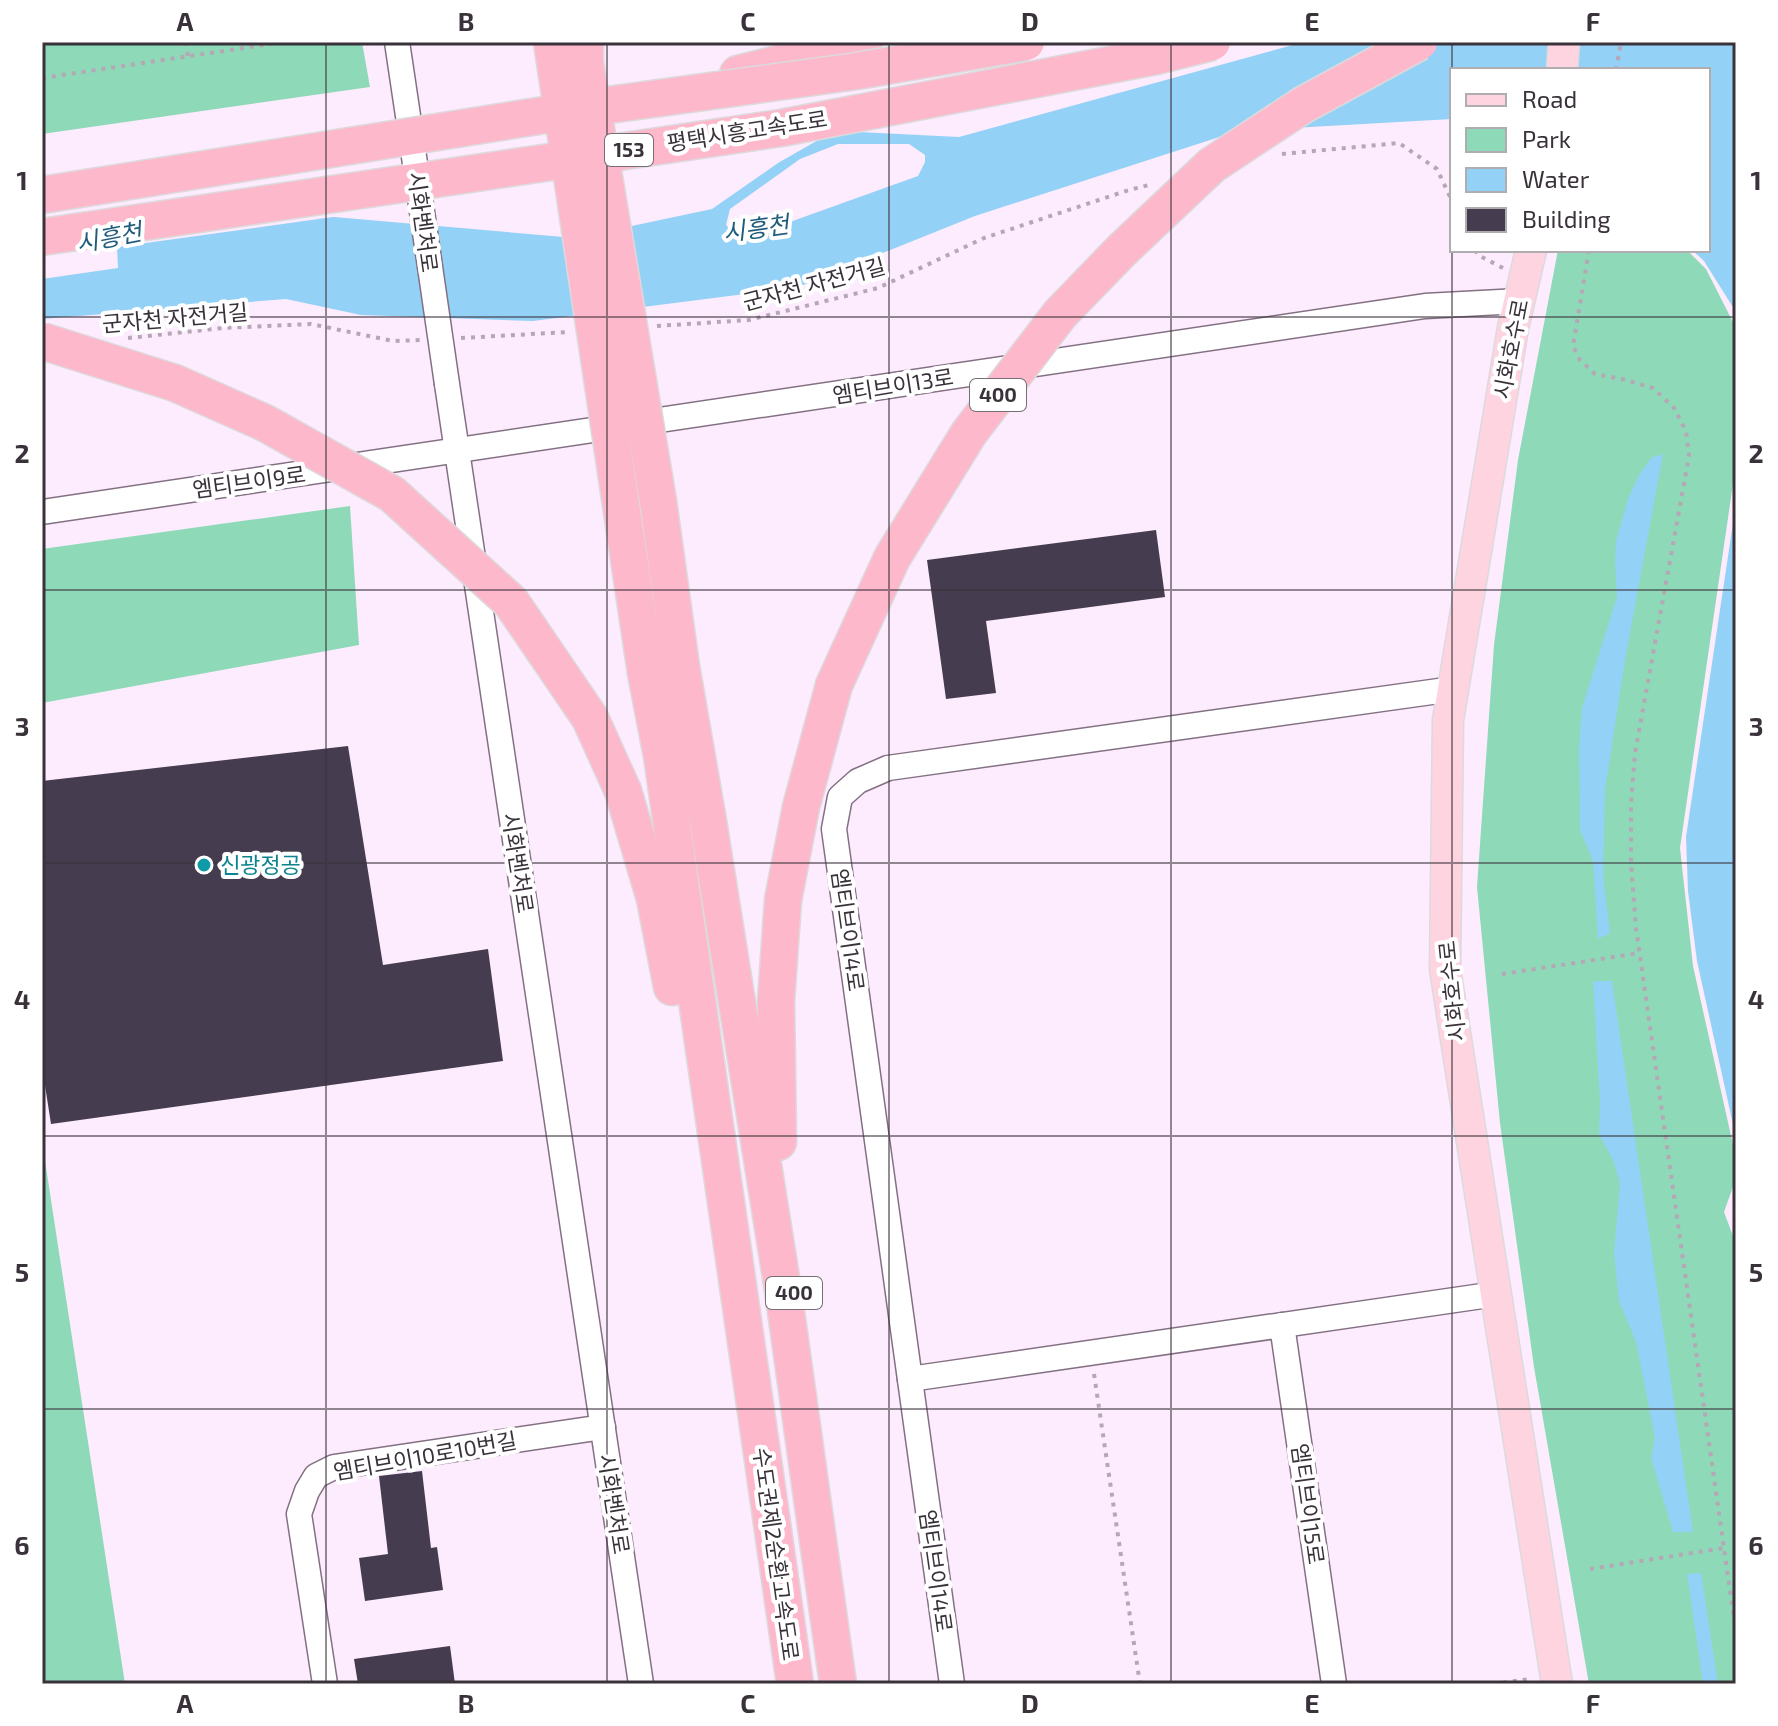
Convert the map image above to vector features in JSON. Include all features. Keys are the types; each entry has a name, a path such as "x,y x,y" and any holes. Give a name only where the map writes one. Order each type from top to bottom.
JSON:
{"highway":[{"name":"400","path":"552,42 664,670 662,756 757,1424"},
{"path":"585,42 585,63 658,501 664,670 708,821 780,1275 839,1684"},
{"path":"601,106 864,42"},
{"name":"평택시흥고속도로","path":"42,195 601,106 857,71 1026,42"},
{"name":"평택시흥고속도로","path":"42,237 781,128 1156,56 1212,42"},
{"name":"400","path":"839,1684 778,1140 776,1001 783,900 801,807 834,685 892,558 969,433 1060,314 1212,165 1303,105 1419,42"},
{"path":"42,341 175,383 265,423 392,494 511,602 590,718 623,791 655,899 757,1424"},
{"name":"수도권제2순환고속도로","path":"757,1424 795,1684"}],"main road":[{"path":"1562,68 1564,42"},
{"name":"시화호수로","path":"1521,275 1448,720 1445,969 1496,1294 1548,1681"}],"street":[{"name":"시화벤처로","path":"397,42 641,1684"},
{"name":"엠티브이13로","path":"457,451 1425,306 1521,275"},
{"name":"엠티브이9로","path":"42,512 457,451"},
{"name":"엠티브이14로","path":"952,1684 834,829 840,797 858,781 888,768 1453,689"},
{"path":"910,1379 1496,1294"},
{"name":"엠티브이15로","path":"1282,1325 1334,1684"},
{"name":"엠티브이10로10번길","path":"325,1684 299,1514 316,1476 334,1467 603,1427"}],"path":[{"path":"186,42 188,56"},
{"path":"42,78 284,42"},
{"path":"1616,68 1621,42"},
{"path":"1276,155 1399,143 1437,169 1450,197"},
{"name":"군자천 자전거길","path":"657,326 749,320 878,288 984,238 1158,183"},
{"path":"1476,252 1521,275"},
{"path":"1589,252 1573,346 1580,360 1595,374 1653,388 1674,408 1686,431 1689,456 1635,753 1631,864 1640,953 1736,1633"},
{"name":"군자천 자전거길","path":"118,339 223,328 311,324 393,341 425,340"},
{"path":"457,338 581,331"},
{"path":"1502,974 1640,953"},
{"path":"1091,1353 1140,1684"},
{"path":"1590,1569 1724,1548"},
{"path":"1493,1684 1548,1681"}],"green space":[{"path":"42,42 362,42 370,87 42,134"},
{"path":"1558,252 1689,252 1706,269 1736,328 1736,463 1680,848 1693,966 1736,1158 1734,1184 1724,1212 1736,1238 1736,1684 1589,1684 1534,1367 1500,1123 1477,887 1494,645 1518,460"},
{"path":"350,506 359,645 42,703 42,549"},
{"path":"42,1141 125,1684 42,1684"}],"water":[{"name":"시흥천","path":"1736,42 1736,312 1704,261 1694,252 1710,252 1710,68 1450,68 1450,119 1238,131 975,216 803,285 533,321 361,315 286,299 42,319 42,238 230,208 575,238 712,209 778,163 820,139 859,132 959,137 1300,43","holes":["838,144 909,144 925,155 918,176 740,240 726,225 730,209 800,159"]},
{"path":"1663,454 1625,660 1605,790 1603,875 1610,933 1598,939 1593,861 1580,830 1582,708 1617,597 1616,541 1628,499 1651,458"},
{"path":"1736,503 1736,1138 1697,961 1688,891 1686,837"},
{"path":"1593,981 1612,981 1693,1532 1673,1532 1651,1458 1655,1438 1636,1342 1619,1301 1614,1253 1620,1183 1613,1160 1599,1134"},
{"path":"1701,1573 1718,1684 1703,1684 1687,1574"}],"pier":[{"path":"230,204 354,214 117,247 118,268 42,279 42,234"}],"building":[{"path":"1156,530 1165,597 986,621 996,693 946,699 927,560"},
{"name":"신광정공","path":"348,746 383,965 488,949 503,1061 51,1124 42,1066 42,781"},
{"path":"422,1471 431,1548 437,1547 443,1590 365,1601 359,1558 388,1554 379,1476"},
{"path":"450,1646 455,1684 358,1684 354,1659"}],"place":[{"name":"신광정공","path":"204,865"}]}
